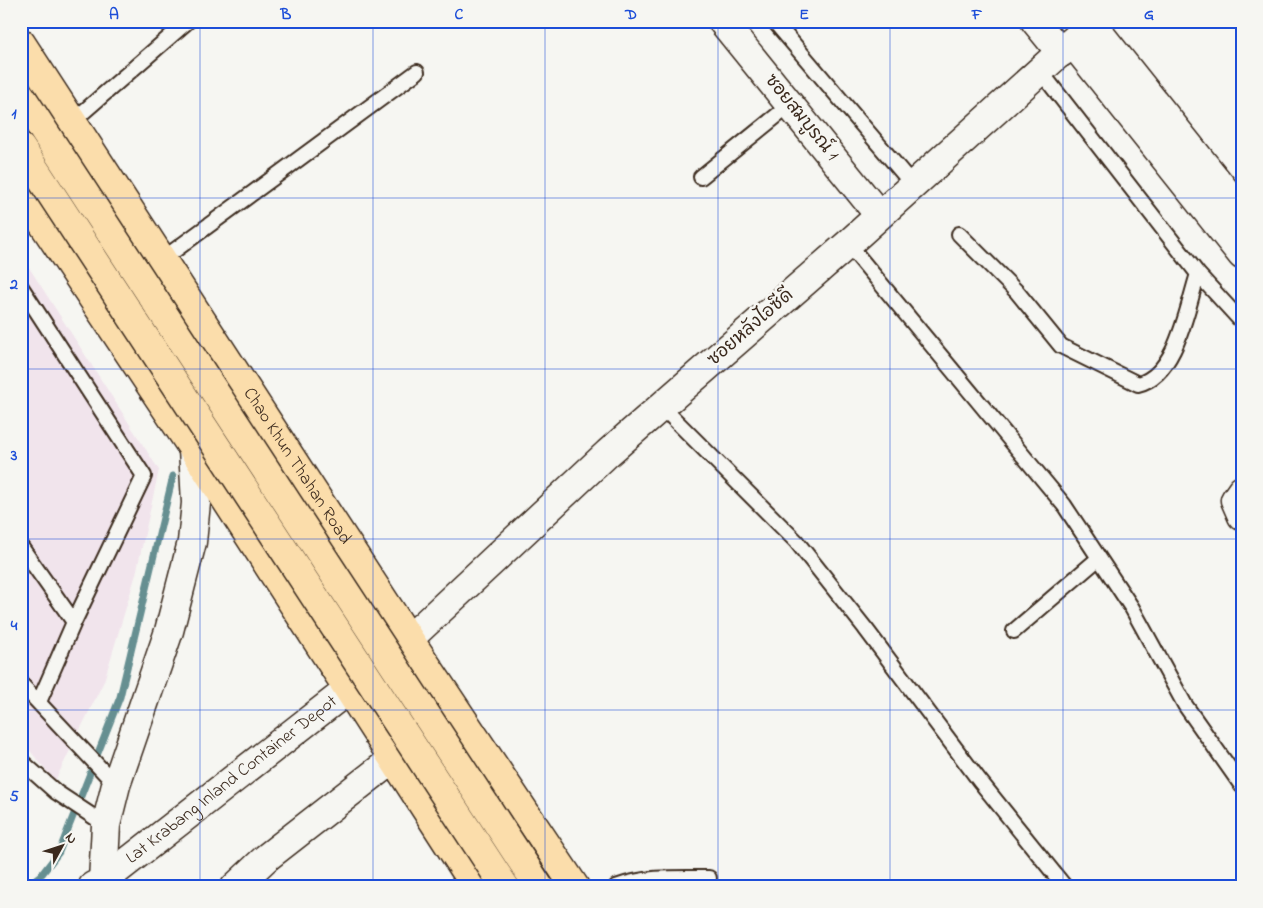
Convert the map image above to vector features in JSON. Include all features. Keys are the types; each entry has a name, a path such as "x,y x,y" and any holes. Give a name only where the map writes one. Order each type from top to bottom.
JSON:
{"main road":[{"name":"Chao Khun Thahan Road","path":"21,43 409,639 574,887"},
{"name":"Chao Khun Thahan Road","path":"21,96 539,887"},
{"path":"21,148 505,887"},
{"path":"21,191 193,449 476,887"},
{"path":"349,689 409,639"},
{"path":"393,758 454,706"}],"street":[{"name":"ซอยสมบูรณ์ 1","path":"722,21 879,215"},
{"path":"1035,21 1067,48 1242,255"},
{"name":"ซอยหลังไอซีดี","path":"409,639 661,406 848,244 1094,23"},
{"path":"1094,23 1242,212"},
{"path":"101,885 106,825 116,785 169,630 190,550 196,503 193,449"},
{"path":"1242,490 1235,500 1242,516"},
{"name":"Lat Krabang Inland Container Depot","path":"101,885 349,689"},
{"path":"234,887 266,858 393,758"}],"lane":[{"path":"73,121 188,21"},
{"path":"774,21 913,185"},
{"path":"163,259 417,72"},
{"path":"1041,72 1198,274 1242,322"},
{"path":"701,177 790,105"},
{"path":"959,234 1017,292 1061,346 1138,384 1148,382 1165,366 1177,345 1198,274"},
{"path":"848,244 1064,505 1132,608 1185,705 1242,786"},
{"path":"21,287 144,476 74,622 39,702"},
{"path":"661,406 796,541 865,628 979,780 1065,887"},
{"path":"21,547 74,622"},
{"path":"1014,631 1099,558"},
{"path":"21,684 116,785"},
{"path":"21,761 56,792 106,825"},
{"path":"616,887 627,882 709,878"}],"shaded area":[{"path":"21,255 159,470 136,574 104,681 55,781 21,740"}],"waterway":[{"path":"25,887 42,874 59,852 120,697 173,476"}]}
